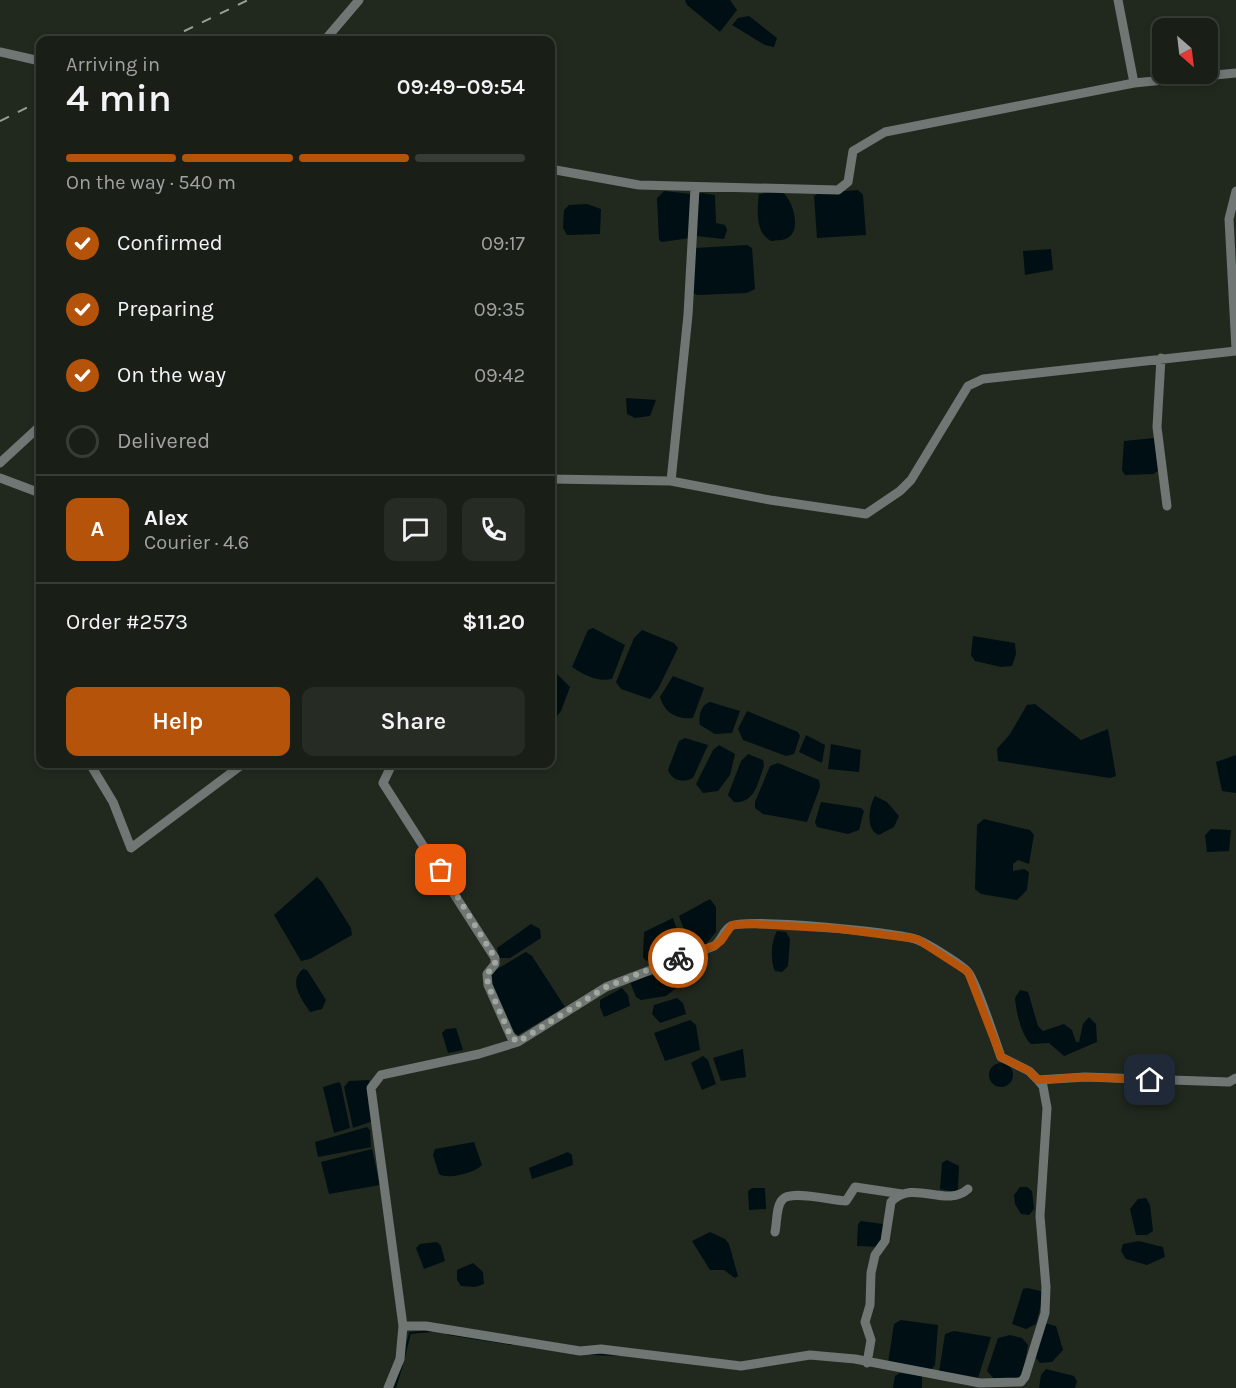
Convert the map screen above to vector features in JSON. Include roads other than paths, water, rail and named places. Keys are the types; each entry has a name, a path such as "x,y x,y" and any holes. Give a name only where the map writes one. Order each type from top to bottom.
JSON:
{"street":[{"path":"328,36 359,0"},
{"path":"1118,0 1134,83"},
{"path":"0,52 36,60"},
{"path":"555,170 639,185 838,190 848,182 854,152 885,132 1134,83 1236,74"},
{"path":"670,481 688,315 695,188"},
{"path":"555,478 670,481 770,500 866,514 900,491 911,480 968,386 983,379 1236,350 1229,219 1236,191"},
{"path":"1161,358 1157,427 1167,506"},
{"path":"0,463 36,430"},
{"path":"0,478 36,492"},
{"path":"92,768 113,802 131,848 238,768"},
{"path":"390,768 383,783 495,958 495,964 487,974 488,985 511,1037 518,1042"},
{"path":"388,1388 400,1359 403,1326 371,1088 381,1076 479,1054 518,1042 606,987 714,946 721,941 732,925 751,924 840,929 917,939 968,972 1001,1057 1029,1071 1043,1086 1047,1108 1040,1216 1046,1287 1045,1313 1025,1377 1016,1382 980,1383 867,1362 810,1356 741,1366 601,1349 580,1351 426,1326 403,1326"},
{"path":"1038,1080 1085,1077 1229,1082 1236,1078"},
{"path":"775,1232 780,1202 787,1196 799,1195 846,1200 855,1187 902,1194"},
{"path":"867,1362 871,1340 865,1322 870,1305 871,1273 875,1255 885,1241 891,1202 902,1194 912,1191 954,1195 968,1189"}],"waterway":[{"path":"404,1357 410,1333 431,1331"},
{"path":"448,1334 511,1344"},
{"path":"591,1354 618,1355"},
{"path":"395,1388 402,1365"}],"railway":[{"path":"174,36 248,0"},
{"path":"0,121 36,103"}]}
